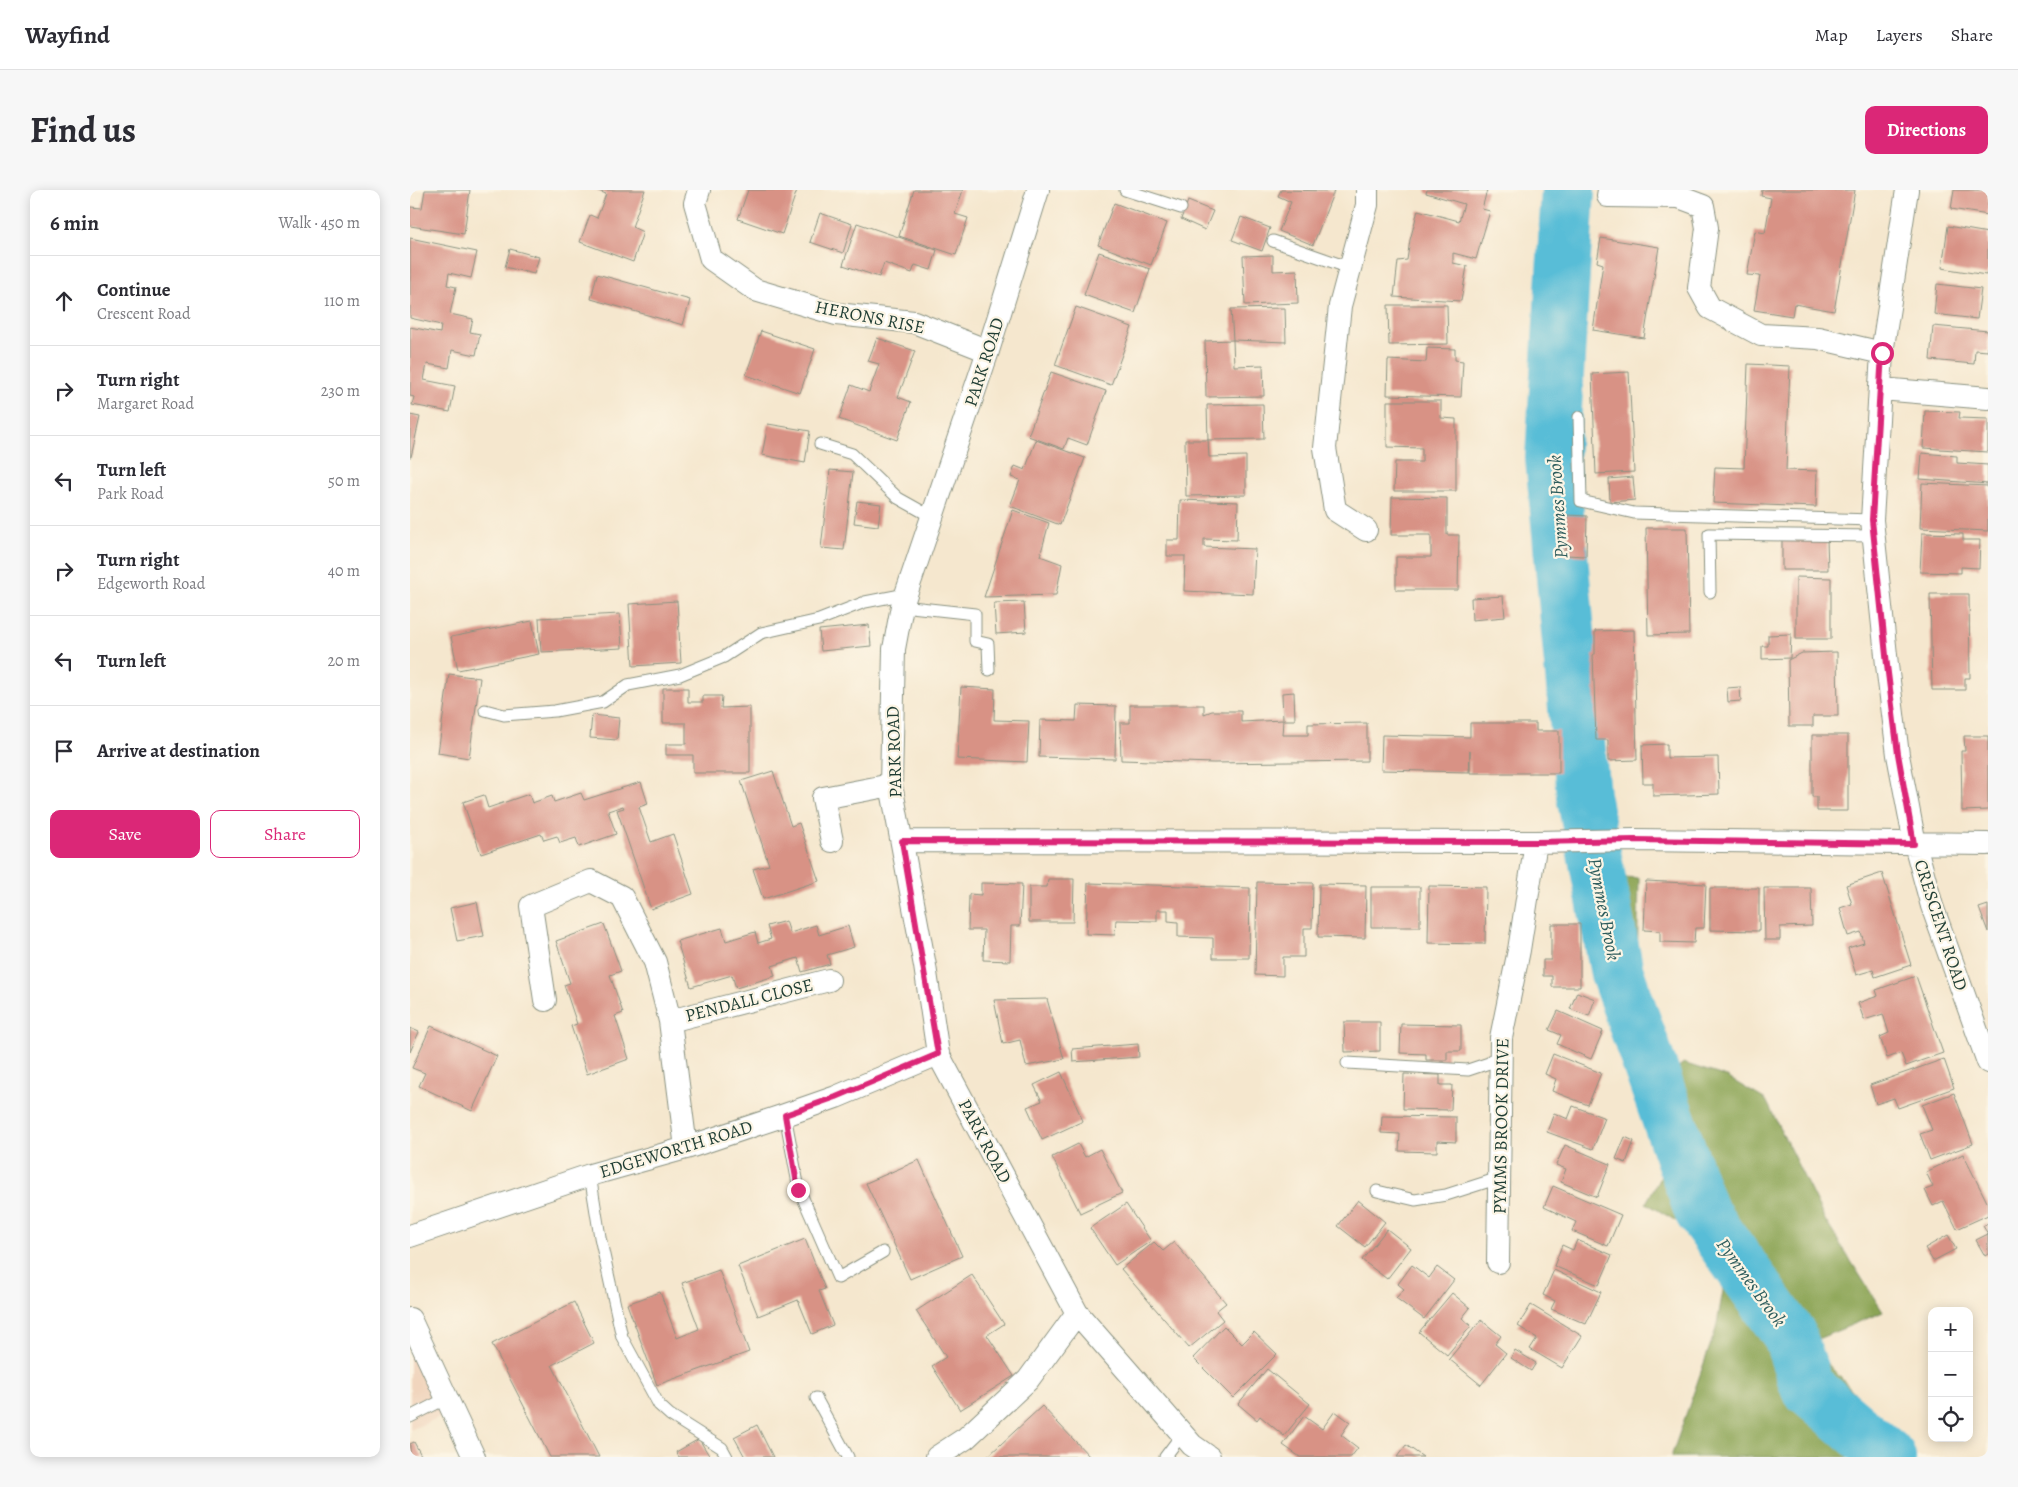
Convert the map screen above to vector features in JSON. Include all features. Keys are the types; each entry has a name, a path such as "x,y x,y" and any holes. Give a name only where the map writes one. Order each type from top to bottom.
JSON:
{"street":[{"name":"HERONS RISE","path":"699,190 695,203 711,259 754,290 836,314 914,322 988,351"},
{"name":"PARK ROAD","path":"1038,190 988,351 904,600 894,649 891,785 938,1054 1077,1313 1192,1445 1209,1457"},
{"path":"1366,190 1367,204 1340,306 1325,448 1335,510 1366,530"},
{"path":"1609,190 1608,196 1679,197 1703,206 1707,228 1699,288 1710,308 1761,335 1818,338 1882,353"},
{"name":"CRESCENT ROAD","path":"1907,190 1882,353 1873,528 1898,754 1914,844 1932,906 1988,1062"},
{"path":"1881,390 1988,398"},
{"path":"832,841 823,798 891,785"},
{"path":"902,841 1536,842 1634,840 1988,844"},
{"name":"PYMMS BROOK DRIVE","path":"1498,1262 1501,1038 1519,950 1536,842"},
{"name":"PENDALL CLOSE","path":"545,1000 531,906 591,882 622,897 655,962 670,1020 686,1148"},
{"name":"PENDALL CLOSE","path":"670,1020 829,980"},
{"name":"EDGEWORTH ROAD","path":"410,1236 590,1174 686,1148 785,1115 836,1097 938,1054"},
{"path":"937,1457 966,1438 1028,1380 1077,1313"},
{"path":"410,1319 474,1457"}],"lane":[{"path":"1126,190 1181,208"},
{"path":"1273,241 1350,268"},
{"path":"1579,417 1581,501 1634,513 1873,528"},
{"path":"820,444 852,454 898,498 932,516"},
{"path":"1710,592 1709,534 1873,528"},
{"path":"485,710 504,715 556,711 603,702 628,686 680,675 724,656 761,633 819,620 865,602 904,600 976,614 975,641 988,644 989,670"},
{"path":"1347,1063 1468,1070 1488,1063 1500,1052"},
{"path":"785,1115 798,1190 838,1278 883,1252"},
{"path":"590,1174 600,1237 622,1337 659,1405 670,1415 722,1448 727,1457"},
{"path":"1377,1190 1415,1200 1446,1195 1499,1178"},
{"path":"410,1417 447,1398"},
{"path":"816,1398 848,1457"},
{"path":"1165,1457 1183,1433"}],"shaded area":[{"path":"410,1318 453,1411 410,1430"}],"green space":[{"path":"1590,875 1639,878 1637,966 1628,1002 1603,997 1592,948"},
{"path":"1683,1063 1727,1077 1766,1100 1825,1220 1883,1312 1808,1343 1915,1457 1671,1457 1716,1329 1725,1280 1723,1249 1646,1203 1683,1135 1662,1090"}],"building":[{"path":"425,190 470,190 464,234 410,226 410,207 422,208"},
{"path":"596,190 645,190 632,227 643,232 633,262 580,242 590,215 597,218 606,194"},
{"path":"748,190 797,190 782,234 738,219"},
{"path":"914,190 963,190 955,214 968,218 956,255 899,236"},
{"path":"1281,190 1334,191 1313,245 1279,231 1291,202 1278,196"},
{"path":"1427,190 1487,190 1482,209 1490,211 1476,259 1453,253 1453,263 1467,266 1461,301 1394,297 1398,261 1407,260 1418,210 1459,221 1464,204 1426,193"},
{"path":"1762,190 1855,190 1834,311 1794,304 1792,316 1754,310 1760,276 1747,275 1755,231 1765,233 1771,198 1761,196"},
{"path":"1954,190 1988,190 1988,215 1951,209"},
{"path":"1188,201 1213,211 1205,230 1181,219"},
{"path":"1114,203 1167,223 1151,265 1098,245"},
{"path":"820,213 852,224 843,253 810,242"},
{"path":"1241,217 1270,228 1262,251 1232,240"},
{"path":"857,223 937,250 931,270 915,265 912,273 884,263 879,277 843,265"},
{"path":"1948,226 1988,233 1988,270 1986,275 1942,268"},
{"path":"410,238 477,252 471,278 449,273 447,285 456,287 450,314 473,319 470,332 480,334 476,355 452,350 449,368 427,364 424,380 455,386 450,412 412,405 414,397 410,396 410,327 440,333 441,325 410,318"},
{"path":"1601,238 1659,247 1644,338 1593,330 1603,264 1597,262"},
{"path":"510,249 539,257 534,274 505,267"},
{"path":"1099,252 1150,269 1135,313 1084,295"},
{"path":"1273,255 1273,271 1297,270 1298,303 1245,305 1243,256"},
{"path":"597,274 690,300 683,325 591,299"},
{"path":"1937,284 1981,289 1977,319 1934,314"},
{"path":"1388,305 1447,305 1448,344 1389,345"},
{"path":"1076,307 1132,327 1111,385 1055,365"},
{"path":"1285,308 1286,342 1233,340 1231,309"},
{"path":"1933,326 1988,331 1988,351 1975,350 1974,364 1930,360"},
{"path":"761,331 815,349 800,393 746,375"},
{"path":"877,338 915,351 898,397 911,402 897,440 839,419 851,385 869,392 879,364 868,361"},
{"path":"1233,340 1234,366 1263,365 1264,396 1206,397 1205,341"},
{"path":"1427,348 1455,349 1455,360 1463,361 1461,397 1387,395 1388,360 1426,362"},
{"path":"1748,364 1790,366 1786,470 1817,471 1816,507 1713,503 1715,467 1744,468"},
{"path":"1051,372 1106,391 1087,445 1068,438 1064,449 1028,436"},
{"path":"1629,372 1634,472 1596,474 1592,374"},
{"path":"1387,401 1441,401 1441,418 1456,419 1456,491 1394,491 1395,462 1422,462 1422,448 1387,447"},
{"path":"1263,404 1264,439 1208,440 1207,405"},
{"path":"1925,411 1960,412 1959,418 1988,419 1988,452 1923,448"},
{"path":"410,415 420,417 411,457 410,457"},
{"path":"768,424 810,431 805,463 762,455"},
{"path":"1036,440 1085,458 1060,525 1010,506 1020,480 1011,477 1015,466 1025,470"},
{"path":"1185,440 1208,440 1209,457 1246,456 1246,495 1186,496"},
{"path":"1922,453 1957,456 1957,463 1988,465 1988,484 1920,479"},
{"path":"830,470 853,472 844,550 821,548"},
{"path":"1633,477 1635,500 1610,502 1609,479"},
{"path":"1922,483 1988,486 1988,531 1920,528"},
{"path":"1392,497 1447,498 1447,535 1459,535 1458,590 1396,590 1396,557 1431,557 1431,535 1391,535"},
{"path":"1180,500 1238,502 1237,540 1204,539 1204,547 1255,549 1253,594 1184,591 1185,556 1167,556 1167,540 1179,540"},
{"path":"857,501 881,504 878,526 854,523"},
{"path":"1013,510 1049,523 1040,556 1062,564 1056,595 984,597"},
{"path":"1566,515 1587,516 1586,556 1565,555"},
{"path":"1646,528 1687,528 1689,634 1648,635"},
{"path":"1922,533 1963,534 1963,540 1980,540 1979,568 1961,567 1961,573 1920,572"},
{"path":"1782,539 1827,539 1828,570 1782,570"},
{"path":"1796,577 1831,578 1831,639 1796,639"},
{"path":"1930,594 1969,594 1970,678 1965,678 1965,690 1932,690"},
{"path":"1503,596 1505,617 1472,620 1471,598"},
{"path":"677,601 681,663 633,666 629,604"},
{"path":"1024,602 1026,632 996,634 994,603"},
{"path":"620,614 622,648 541,652 539,618"},
{"path":"532,621 539,654 458,670 451,637"},
{"path":"869,625 871,646 821,651 819,630"},
{"path":"1634,630 1637,760 1608,761 1608,740 1596,740 1593,654 1595,654 1595,631"},
{"path":"1791,634 1790,658 1762,659 1762,646 1768,646 1768,635"},
{"path":"1837,652 1838,716 1813,716 1813,726 1789,726 1788,660 1802,653"},
{"path":"449,674 480,678 469,758 438,753"},
{"path":"961,687 995,689 994,720 1029,721 1027,762 957,759"},
{"path":"1740,687 1741,701 1728,702 1727,688"},
{"path":"663,688 688,688 688,702 703,702 703,696 722,696 721,708 750,707 750,773 693,773 693,755 666,755 666,744 686,744 686,723 663,723"},
{"path":"1294,692 1295,720 1283,720 1282,693"},
{"path":"1077,705 1116,706 1115,759 1039,757 1040,720 1076,721"},
{"path":"1130,705 1204,705 1204,714 1212,711 1241,711 1241,722 1283,720 1282,735 1308,735 1308,724 1367,723 1367,761 1213,763 1121,760 1120,723 1130,723"},
{"path":"592,715 619,718 617,740 590,738"},
{"path":"1470,723 1536,723 1536,731 1559,731 1559,773 1470,773 1470,751 1469,772 1381,770 1382,735 1470,737"},
{"path":"1812,735 1848,735 1848,811 1817,811 1817,797 1812,797"},
{"path":"1964,736 1988,736 1988,810 1962,811 1961,751 1965,751"},
{"path":"1667,744 1667,758 1718,757 1719,794 1653,796 1653,783 1643,783 1642,745"},
{"path":"773,771 791,826 799,823 819,881 763,899 753,869 769,865 741,781"},
{"path":"641,782 648,804 639,807 651,842 673,834 693,894 651,909 617,810 624,808 623,806 608,811 616,834 579,847 576,838 560,843 557,836 544,840 541,834 481,854 463,802 484,795 488,808 529,794 532,803 552,796 554,802 581,793 584,800"},
{"path":"1882,873 1911,965 1875,977 1873,970 1856,975 1848,948 1864,943 1861,932 1848,936 1840,908 1852,904 1846,885"},
{"path":"1048,879 1074,879 1073,922 1029,922 1029,887 1047,887"},
{"path":"1646,881 1706,884 1704,928 1695,928 1694,943 1660,942 1660,931 1644,930"},
{"path":"1257,882 1313,883 1312,928 1304,928 1304,957 1283,957 1283,976 1255,975"},
{"path":"981,883 1022,884 1020,926 1011,926 1010,961 983,960 984,930 968,930 969,894 981,895"},
{"path":"1088,883 1250,888 1249,958 1213,958 1213,938 1178,937 1178,922 1168,921 1168,910 1157,910 1157,921 1116,920 1115,935 1086,934"},
{"path":"1319,884 1366,885 1365,938 1318,937"},
{"path":"1429,886 1486,887 1485,944 1428,943"},
{"path":"1371,887 1420,887 1420,927 1371,927"},
{"path":"1710,888 1759,888 1759,931 1710,930"},
{"path":"1764,888 1811,888 1812,926 1780,927 1780,940 1765,940"},
{"path":"477,902 484,936 457,941 450,908"},
{"path":"1988,905 1988,932 1979,908"},
{"path":"786,921 790,933 816,925 819,935 848,926 854,947 827,955 830,964 802,972 798,958 772,966 775,976 736,988 732,975 691,987 677,941 722,928 726,941 755,932 758,943 771,939 767,926"},
{"path":"604,924 621,971 610,975 623,1013 615,1016 629,1059 587,1074 571,1026 577,1024 564,985 570,983 556,941"},
{"path":"1551,924 1580,924 1580,987 1552,987 1552,976 1543,976 1543,960 1551,960"},
{"path":"1916,976 1943,1053 1906,1066 1901,1053 1887,1058 1880,1037 1889,1033 1883,1014 1864,1020 1858,1003 1878,996 1876,990"},
{"path":"1577,992 1595,999 1589,1016 1570,1009"},
{"path":"1047,999 1064,1059 1026,1066 1020,1040 1003,1044 994,1000"},
{"path":"1558,1011 1603,1031 1591,1059 1557,1044 1561,1035 1549,1030"},
{"path":"1344,1022 1380,1022 1380,1051 1345,1052"},
{"path":"1401,1024 1461,1025 1461,1051 1447,1051 1447,1060 1426,1060 1426,1054 1400,1053"},
{"path":"431,1026 497,1056 472,1111 419,1086 425,1073 412,1068"},
{"path":"410,1028 419,1032 410,1052"},
{"path":"1138,1044 1139,1057 1073,1062 1072,1049"},
{"path":"1553,1054 1601,1073 1588,1105 1552,1091 1556,1079 1545,1074"},
{"path":"1944,1059 1954,1088 1898,1108 1894,1098 1876,1104 1870,1085"},
{"path":"1061,1072 1083,1121 1042,1140 1027,1107 1042,1101 1034,1085"},
{"path":"1404,1074 1440,1075 1440,1085 1452,1085 1451,1110 1403,1109"},
{"path":"1954,1093 1973,1144 1930,1160 1920,1134 1932,1130 1922,1105"},
{"path":"1573,1106 1605,1118 1593,1149 1547,1132 1554,1113 1568,1119"},
{"path":"1382,1116 1456,1117 1456,1142 1437,1141 1437,1152 1399,1151 1400,1134 1381,1133"},
{"path":"1625,1137 1634,1141 1626,1163 1616,1159"},
{"path":"1078,1144 1085,1157 1100,1149 1122,1193 1080,1213 1052,1157"},
{"path":"1565,1145 1610,1164 1597,1197 1561,1182 1566,1169 1556,1165"},
{"path":"1963,1154 1988,1204 1988,1215 1957,1229 1943,1201 1933,1206 1925,1190 1933,1187 1926,1172"},
{"path":"919,1160 962,1256 910,1279 866,1183"},
{"path":"1553,1186 1621,1215 1608,1246 1572,1231 1576,1222 1544,1207"},
{"path":"1358,1200 1385,1222 1365,1247 1338,1226"},
{"path":"1126,1204 1151,1241 1115,1265 1090,1228"},
{"path":"1988,1223 1988,1234 1983,1226"},
{"path":"1387,1229 1411,1248 1387,1279 1362,1260"},
{"path":"1988,1234 1988,1254 1985,1256 1976,1240"},
{"path":"1948,1235 1956,1249 1933,1261 1925,1248"},
{"path":"805,1239 825,1289 819,1291 833,1325 812,1334 798,1300 758,1316 738,1266"},
{"path":"1577,1240 1612,1255 1599,1285 1554,1266 1562,1245 1573,1250"},
{"path":"1154,1242 1163,1251 1174,1242 1226,1303 1216,1311 1223,1320 1189,1348 1121,1269"},
{"path":"1412,1265 1429,1278 1437,1267 1454,1280 1424,1319 1396,1298 1404,1289 1398,1284"},
{"path":"719,1270 749,1352 657,1385 627,1304 660,1292 677,1338 699,1329 682,1283"},
{"path":"1554,1270 1601,1292 1586,1324 1551,1309 1555,1301 1543,1295"},
{"path":"972,1275 1004,1324 987,1335 1014,1376 960,1410 932,1366 946,1357 916,1311"},
{"path":"1452,1293 1470,1308 1462,1318 1471,1326 1447,1355 1419,1332"},
{"path":"574,1302 594,1343 552,1365 599,1457 550,1457 492,1344"},
{"path":"1531,1305 1582,1336 1562,1368 1530,1349 1537,1338 1518,1326"},
{"path":"1481,1320 1501,1336 1495,1344 1506,1353 1481,1385 1449,1359"},
{"path":"1224,1326 1242,1344 1254,1332 1277,1354 1233,1398 1193,1358"},
{"path":"1515,1350 1536,1363 1531,1371 1511,1358"},
{"path":"1267,1369 1310,1404 1284,1436 1260,1416 1257,1420 1238,1404"},
{"path":"1042,1406 1090,1457 987,1457"},
{"path":"1335,1411 1350,1422 1341,1435 1358,1448 1351,1457 1300,1457 1283,1445 1304,1416 1322,1429"},
{"path":"757,1425 773,1457 745,1457 734,1437"},
{"path":"699,1439 710,1457 679,1457 676,1452"},
{"path":"414,1442 422,1457 410,1457 410,1444"},
{"path":"1406,1445 1423,1457 1397,1457"}],"waterway":[{"name":"Pymmes Brook","path":"1568,190 1552,458 1583,795 1617,973 1701,1211 1789,1334 1807,1387 1889,1457"}],"route":[{"path":"798,1190 785,1115 836,1097 938,1054 902,841 1536,842 1634,840 1914,844 1898,754 1872,520 1882,353"}]}
